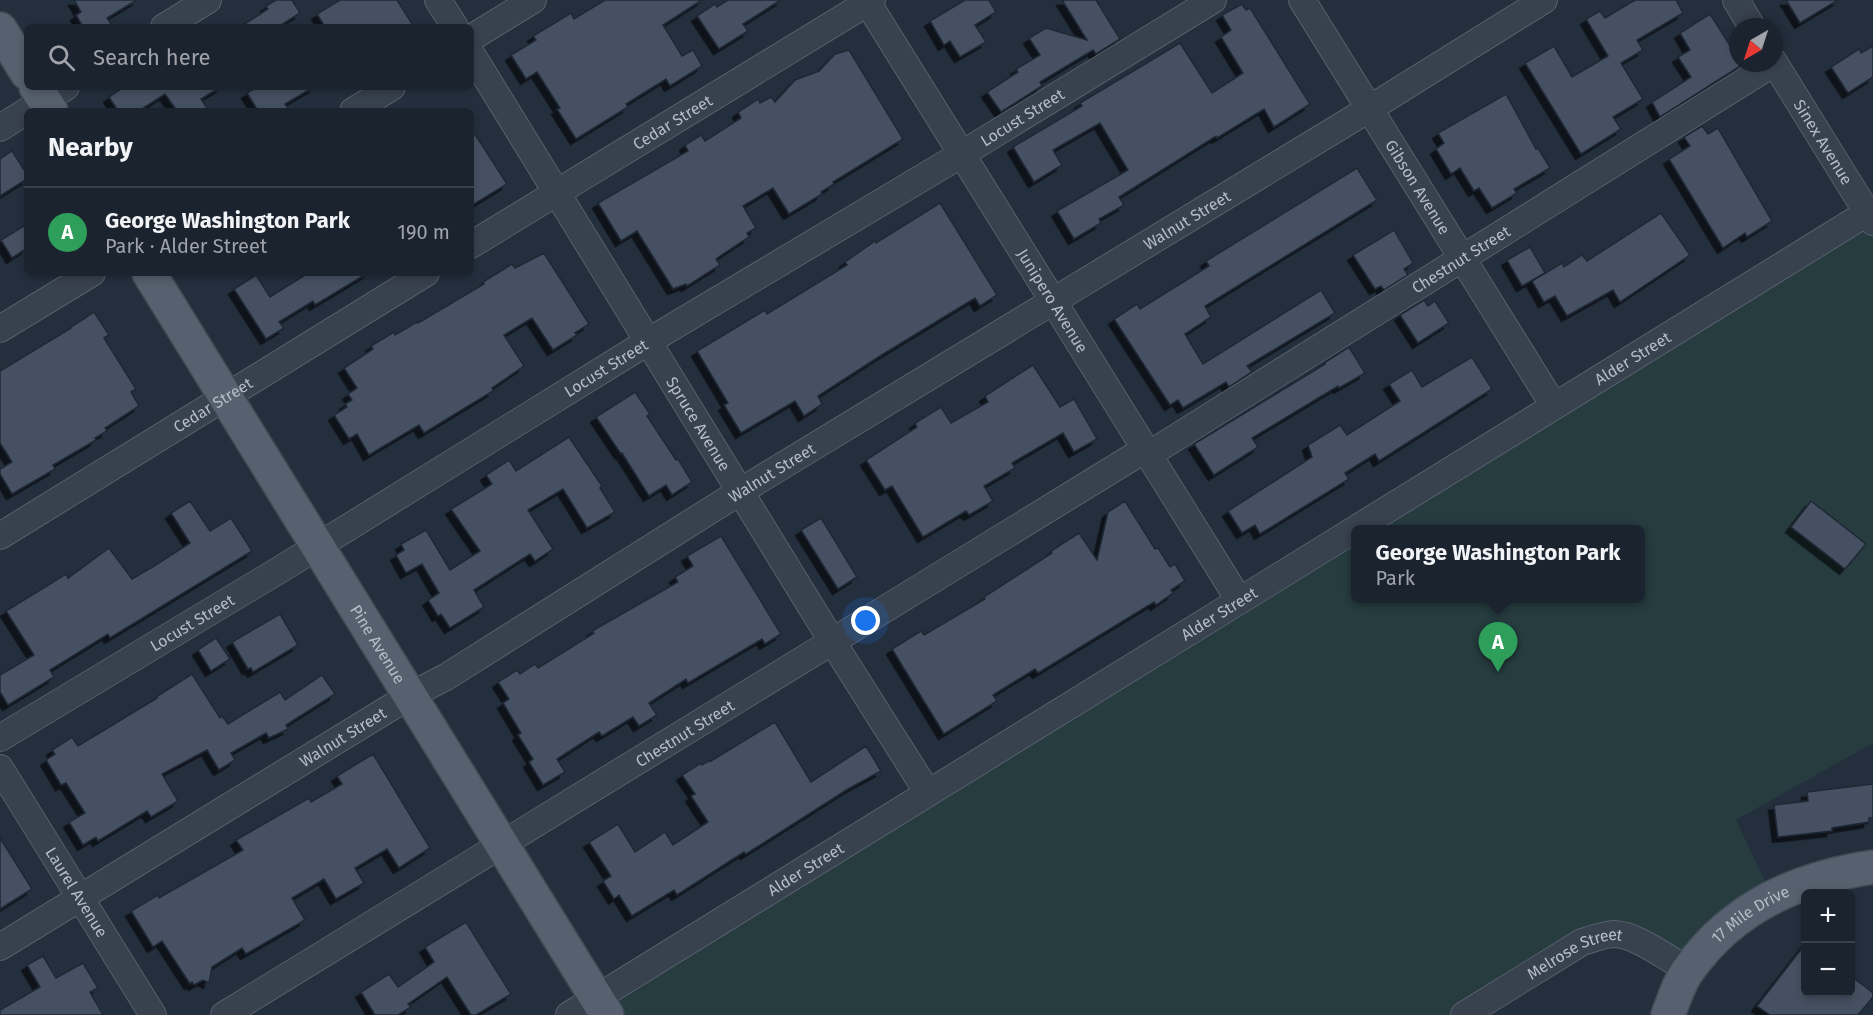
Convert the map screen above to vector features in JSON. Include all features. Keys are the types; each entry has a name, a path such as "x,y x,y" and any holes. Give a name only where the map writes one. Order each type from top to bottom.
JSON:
{"main road":[{"path":"0,29 24,68"},
{"name":"Pine Avenue","path":"151,276 602,1007"},
{"name":"17 Mile Drive","path":"1668,1015 1688,970 1728,927 1772,896 1802,883 1873,867"}],"street":[{"path":"169,24 208,0"},
{"path":"438,0 453,24"},
{"path":"474,36 533,0"},
{"name":"Locust Street","path":"0,738 318,546 649,341 962,154 1213,0"},
{"name":"Gibson Avenue","path":"1302,0 1554,406"},
{"name":"Walnut Street","path":"0,947 411,695 446,676 741,491 1544,0"},
{"path":"1736,0 1747,18"},
{"name":"Junipero Avenue","path":"868,1 1239,600"},
{"name":"Cedar Street","path":"474,243 868,1"},
{"name":"Spruce Avenue","path":"474,58 832,641 928,793"},
{"name":"Chestnut Street","path":"224,1015 504,846 832,641 1146,452 1760,72"},
{"name":"Sinex Avenue","path":"1780,72 1870,218"},
{"path":"358,108 387,90"},
{"path":"0,128 24,113"},
{"name":"Alder Street","path":"1361,525 1554,406 1870,218"},
{"path":"0,329 87,276"},
{"name":"Cedar Street","path":"0,536 421,276"},
{"name":"Alder Street","path":"569,1015 602,1007 928,793 1351,531"},
{"name":"Laurel Avenue","path":"0,768 153,1015"},
{"name":"Melrose Street","path":"1464,1015 1582,942 1601,936 1614,934 1630,937 1688,970"}],"green space":[{"path":"1867,213 1873,222 1873,743 1736,820 1772,896 1727,930 1688,970 1630,937 1614,934 1601,936 1582,942 1464,1015 569,1015 1351,532 1351,603 1645,603 1645,525 1362,525"}],"building":[{"path":"74,0 137,0 107,18 111,24 81,24 76,15 81,12"},
{"path":"276,0 292,0 300,13 283,24 245,24 268,9 266,6"},
{"path":"340,0 397,0 412,24 323,24 317,14"},
{"path":"605,0 702,0 663,25 682,56 693,50 702,66 670,86 666,79 626,104 628,107 576,139 537,72 526,79 511,55 536,40 533,36 571,13 574,19"},
{"path":"728,0 781,0 743,24 748,31 719,49 697,16 715,4 717,7"},
{"path":"965,0 989,0 996,12 975,25 986,42 960,57 950,41 944,45 930,21"},
{"path":"1062,0 1096,0 1120,39 1096,54 1093,50 1040,82 1042,86 1001,112 987,92 1018,72 1016,69 1040,55 1029,38 1046,28 1087,40"},
{"path":"1635,0 1676,0 1683,13 1637,40 1643,50 1621,63 1643,99 1613,117 1621,129 1581,154 1525,63 1554,46 1572,77 1608,56 1586,19 1600,11 1605,18"},
{"path":"1786,0 1838,0 1800,23"},
{"path":"1242,4 1246,10 1250,8 1310,104 1274,127 1264,109 1217,138 1216,136 1119,197 1124,205 1099,219 1101,223 1074,239 1057,211 1128,170 1100,123 1053,150 1062,165 1034,182 1013,147 1082,106 1080,103 1180,43 1212,93 1243,73 1221,37 1231,30 1222,15"},
{"path":"1710,14 1729,44 1729,72 1731,72 1660,117 1652,102 1691,77 1678,57 1690,50 1680,33"},
{"path":"1873,46 1873,77 1848,93 1831,67 1859,49 1861,53"},
{"path":"849,50 903,139 833,182 834,184 821,192 822,194 789,214 773,188 743,206 756,228 747,233 749,237 716,259 720,265 687,286 686,284 673,289 637,231 621,241 598,203 688,151 685,145 701,135 705,141 741,118 738,112 758,99 760,103 771,97 775,102 795,80 819,71 835,54"},
{"path":"120,90 216,90 201,99 207,108 175,108 165,94 144,108 116,108 109,97"},
{"path":"252,90 309,90 285,104 288,108 256,108 247,93"},
{"path":"1506,94 1536,149 1538,148 1550,168 1514,189 1517,193 1492,208 1479,188 1474,191 1460,168 1451,174 1436,149 1444,143 1438,133"},
{"path":"1702,126 1708,134 1718,128 1772,221 1747,237 1745,233 1723,248 1669,159 1690,146 1684,137"},
{"path":"474,133 507,184 474,204"},
{"path":"12,151 24,169 24,181 0,196 0,159"},
{"path":"1357,168 1377,200 1205,306 1211,317 1185,334 1203,364 1321,290 1335,313 1247,366 1252,372 1229,387 1226,382 1183,408 1178,400 1170,405 1114,319 1137,304 1140,309 1209,266 1206,261"},
{"path":"940,203 997,295 980,306 975,298 880,356 818,396 822,404 804,416 795,401 741,433 724,405 728,403 697,351 765,310 767,314 847,265 845,262 875,241 876,243"},
{"path":"1661,213 1690,255 1620,302 1613,290 1567,316 1555,296 1544,302 1532,281 1562,263 1564,267 1582,255 1587,261"},
{"path":"24,226 24,250 12,258 1,240"},
{"path":"1394,230 1413,263 1404,269 1408,275 1384,290 1381,286 1375,289 1353,255"},
{"path":"1530,247 1545,273 1522,286 1507,260"},
{"path":"544,253 589,324 575,333 577,335 553,350 532,318 504,335 524,366 492,388 493,391 424,433 419,425 369,455 357,434 349,439 334,415 347,407 345,404 352,400 348,394 357,388 344,368 373,349 371,346 394,332 395,335 418,323 484,284 483,282 512,264 515,268"},
{"path":"257,276 270,297 303,276 363,276 315,305 313,301 279,322 284,328 266,339 234,289"},
{"path":"1424,300 1428,306 1435,301 1449,323 1418,343 1400,315"},
{"path":"94,312 109,335 104,338 136,389 131,392 139,406 105,428 107,431 95,438 96,440 53,465 55,469 12,494 0,474 0,469 12,462 0,443 0,371"},
{"path":"1349,347 1365,373 1339,388 1338,386 1252,438 1258,447 1214,475 1194,444"},
{"path":"1472,357 1492,389 1379,461 1375,454 1345,473 1349,479 1260,534 1255,525 1242,533 1228,511 1312,457 1308,445 1340,425 1347,435 1400,401 1389,384 1412,370 1422,387"},
{"path":"1033,365 1060,407 1074,399 1097,439 1074,452 1063,433 1012,463 1015,468 984,486 993,501 969,515 966,511 923,537 892,486 885,490 866,460 917,427 915,423 941,407 951,423 988,402 985,396"},
{"path":"635,392 650,414 647,416 692,482 672,495 666,485 649,496 596,417"},
{"path":"569,437 602,486 600,488 615,512 587,528 563,489 528,510 553,549 535,561 530,554 474,590 484,607 450,628 441,614 438,616 428,600 439,593 422,564 406,573 396,555 404,550 401,544 426,530 450,570 480,551 451,509 492,484 486,475 509,460 516,471"},
{"path":"190,501 210,531 231,518 252,551 110,638 108,634 50,670 54,677 8,705 0,692 0,675 34,655 6,611 66,574 68,578 109,548 132,579 154,566 190,543 171,513"},
{"path":"1125,501 1155,549 1158,548 1170,567 1175,564 1185,581 1171,590 1173,593 1156,605 1154,602 1038,673 1035,669 993,695 997,701 944,734 892,649 921,631 924,635 985,599 984,597 1079,533 1097,560 1108,512"},
{"path":"1811,501 1866,544 1845,569 1791,527"},
{"path":"821,518 857,577 838,589 801,530"},
{"path":"721,536 781,634 765,644 762,639 688,683 686,679 649,703 657,715 639,726 633,717 602,736 599,732 557,759 565,772 543,785 529,762 533,759 518,735 521,733 503,703 509,699 498,682 517,670 520,674 535,664 538,668 594,633 592,631 678,582 675,577 693,566 687,556"},
{"path":"280,614 298,645 253,672 251,668 248,669 232,642"},
{"path":"216,638 230,659 211,671 198,650"},
{"path":"192,674 220,718 222,716 228,724 280,692 285,700 322,675 335,694 286,725 288,729 269,738 266,733 231,753 235,760 219,770 207,750 162,774 178,801 151,817 147,811 98,841 96,837 83,845 69,822 85,813 66,783 61,785 46,760 55,754 52,750 72,737 78,746"},
{"path":"775,722 811,782 866,746 881,771 848,789 746,854 744,852 677,895 674,890 632,916 619,895 614,899 603,881 611,876 589,842 618,824 635,852 665,832 673,845 708,822 691,796 695,794 682,775 701,763 702,765 711,761"},
{"path":"373,754 430,848 399,868 387,849 355,868 364,883 336,899 324,879 292,898 305,920 246,954 242,948 212,967 209,983 203,980 194,985 192,982 190,984 162,941 153,947 131,911 158,895 159,898 243,850 236,840 309,798 311,802 342,784 337,776"},
{"path":"1873,784 1873,818 1869,818 1869,822 1832,828 1832,831 1778,837 1774,805 1808,801 1807,792"},
{"path":"0,838 32,889 0,909"},
{"path":"466,922 511,994 476,1015 471,1015 447,977 408,1004 411,1007 398,1015 375,1015 361,992 389,974 398,987 434,962 425,947"},
{"path":"1801,949 1801,997 1855,997 1855,979 1873,993 1873,997 1858,1015 1770,1015 1757,1006"},
{"path":"43,956 56,978 83,963 98,988 90,992 103,1015 0,1015 0,1010 40,987 27,965"}],"place":[{"name":"George Washington Park","path":"1498,672"}]}
